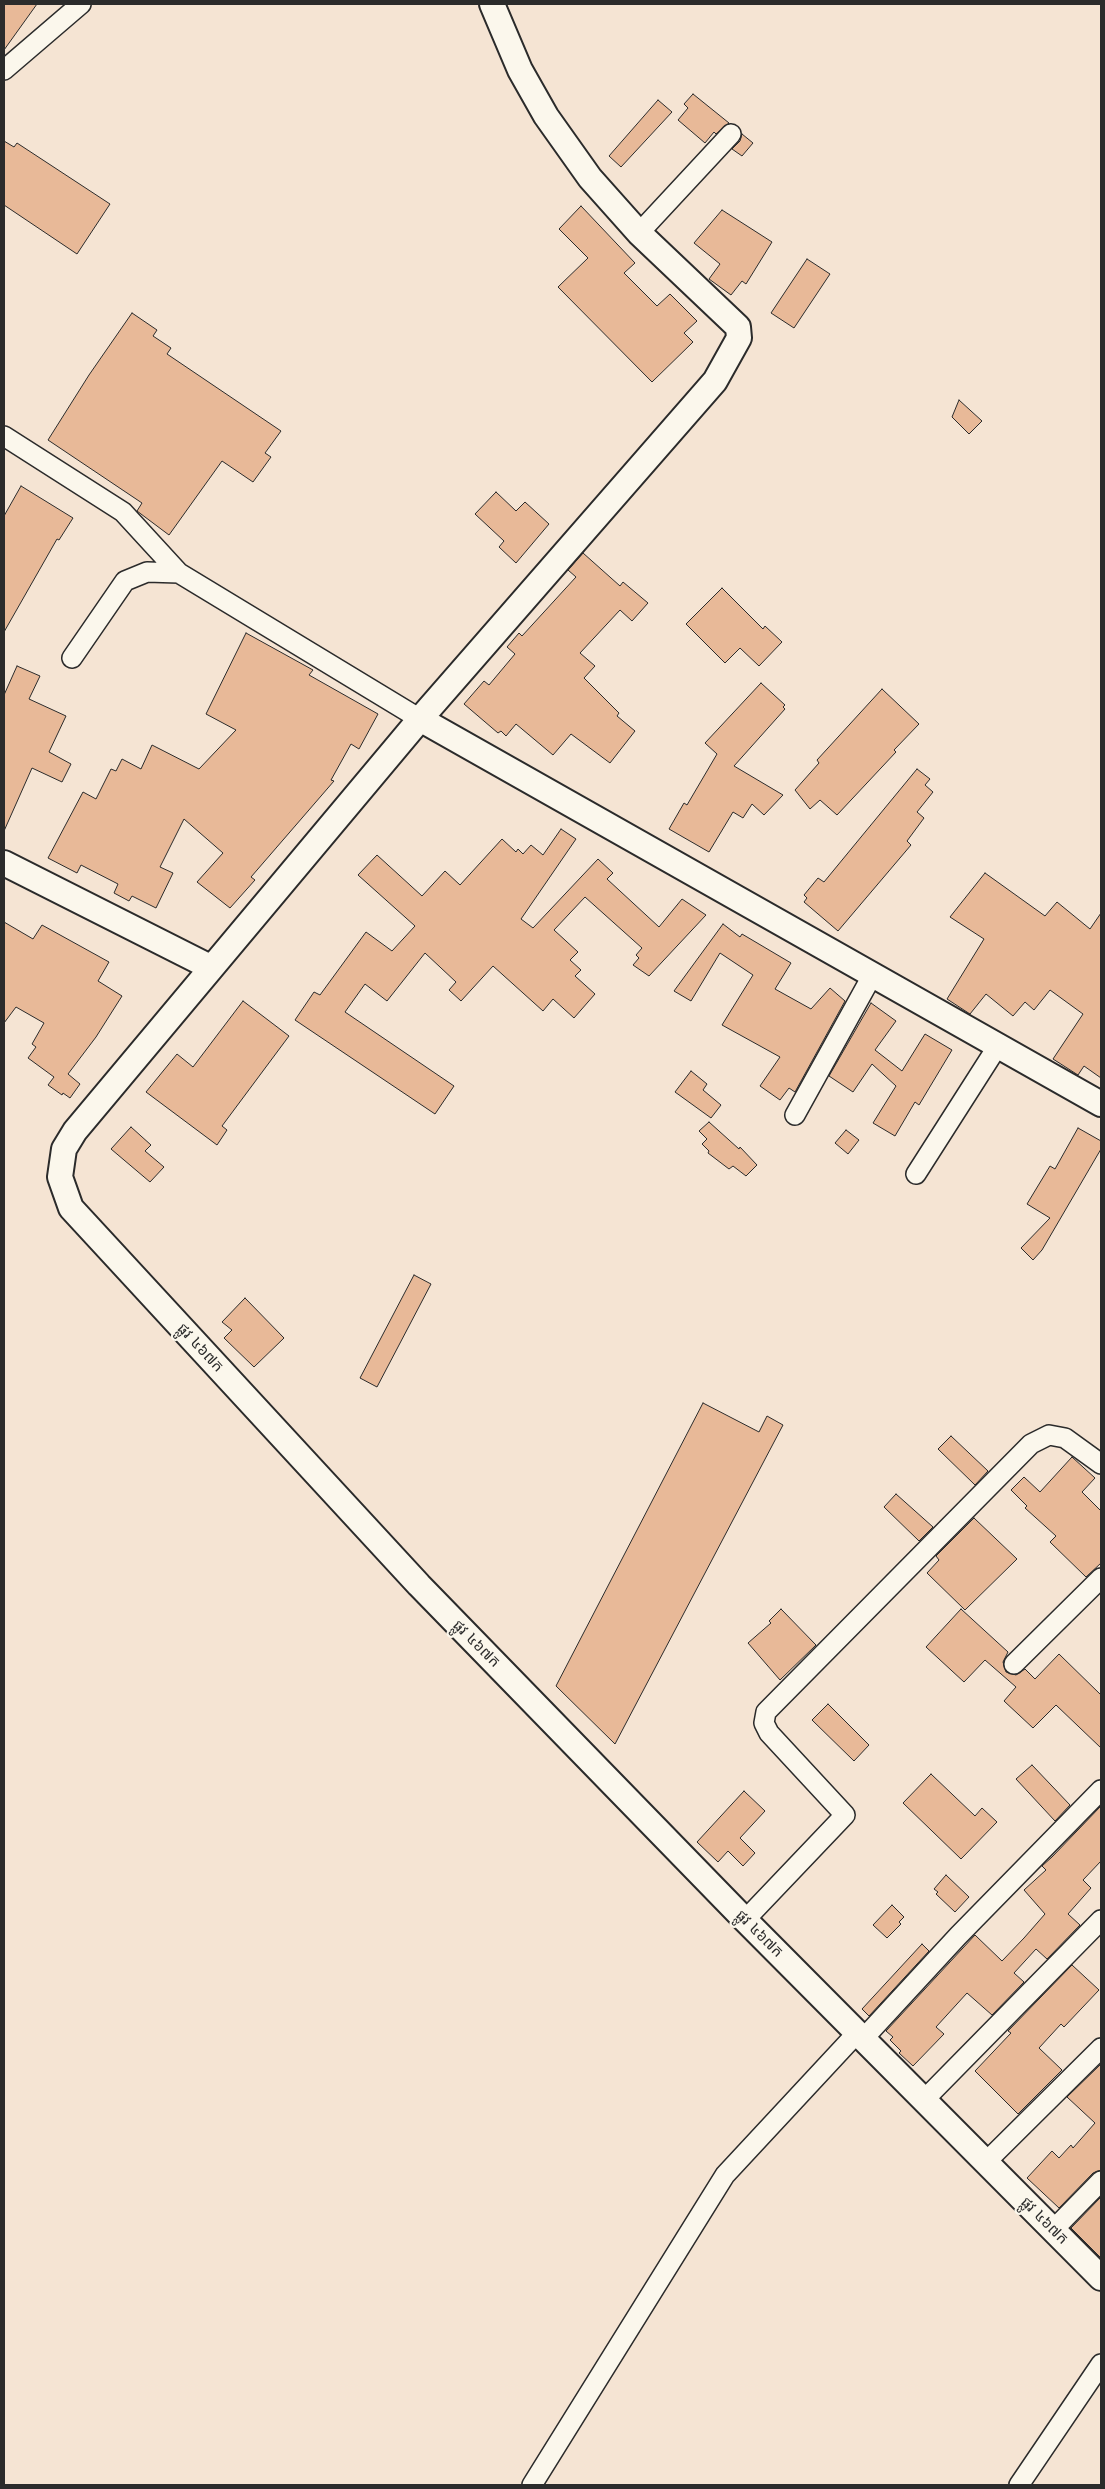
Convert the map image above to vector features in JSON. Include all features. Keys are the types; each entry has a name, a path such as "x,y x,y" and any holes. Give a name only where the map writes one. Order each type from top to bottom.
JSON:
{"street":[{"path":"4,70 81,4"},
{"name":"ផ្លូវ ៤៦៧ក","path":"492,4 520,70 546,116 590,178 640,234 738,327 739,338 715,381 420,719 74,1131 64,1149 60,1177 71,1208 419,1585 745,1920 1101,2278"},
{"path":"640,234 731,134"},
{"path":"4,436 123,512 179,573 420,719 998,1044 1101,1104"},
{"path":"72,658 125,580 147,572 179,573"},
{"path":"4,863 210,967"},
{"path":"795,1115 873,974"},
{"path":"916,1174 998,1044"},
{"path":"745,1920 845,1815 769,1733 764,1723 766,1712 1031,1444 1049,1435 1065,1438 1101,1464"},
{"path":"1014,1664 1101,1578"},
{"path":"532,2485 725,2174 1101,1790"},
{"path":"924,2100 1101,1920"},
{"path":"986,2162 1101,2048"},
{"path":"1053,2230 1101,2181"},
{"path":"1019,2485 1101,2364"}],"building":[{"path":"4,4 37,4 4,50"},
{"path":"693,94 729,123 716,134 714,132 705,143 678,120 688,108 684,104"},
{"path":"658,100 672,112 621,167 609,156"},
{"path":"742,134 753,143 742,156 732,149 740,141"},
{"path":"4,141 14,147 17,143 110,204 77,254 4,205"},
{"path":"581,206 635,263 624,273 657,306 670,294 697,321 684,333 693,342 652,382 558,287 588,258 559,229"},
{"path":"722,210 772,242 746,284 742,281 731,295 709,279 720,264 694,243"},
{"path":"807,259 830,274 794,328 771,313"},
{"path":"132,313 157,330 153,336 171,348 167,354 281,431 265,453 271,457 253,482 222,461 169,535 137,511 142,503 48,440 89,375"},
{"path":"959,400 982,421 969,434 952,417"},
{"path":"21,486 73,518 59,540 57,539 4,632 4,516"},
{"path":"496,492 516,511 525,502 549,524 516,563 499,547 504,541 475,514"},
{"path":"583,553 620,586 623,582 648,603 632,621 620,610 580,653 595,666 584,678 619,713 617,716 635,731 610,763 571,734 553,755 516,724 506,736 501,731 498,733 464,704 484,681 489,685 515,654 507,647 519,633 522,636 576,577 568,570"},
{"path":"722,588 763,629 765,626 782,642 759,666 740,648 725,663 686,624"},
{"path":"246,633 313,670 309,675 378,714 359,749 351,744 331,780 334,781 251,877 255,880 230,908 197,882 223,853 184,819 160,867 173,873 156,908 132,896 129,901 114,893 118,884 81,865 77,873 48,858 83,792 96,799 111,769 116,771 122,759 141,769 152,745 199,769 236,730 206,714"},
{"path":"17,666 40,676 29,699 66,716 49,752 71,764 62,782 32,768 4,831 4,695"},
{"path":"761,683 785,705 783,707 785,709 734,766 783,795 764,815 752,804 743,818 733,812 709,852 669,829 684,803 687,805 717,754 705,743"},
{"path":"882,689 919,724 894,750 896,752 837,815 820,800 810,809 795,790 819,763 817,760"},
{"path":"917,769 930,779 925,785 933,792 917,812 924,818 907,841 911,845 838,931 804,902 807,898 804,895 818,878 824,882"},
{"path":"561,829 576,839 521,919 533,928 598,859 613,873 607,879 659,927 682,899 706,915 649,976 633,965 639,958 636,955 642,948 585,897 554,930 578,952 570,960 581,970 575,976 595,994 574,1018 553,999 543,1011 493,966 461,1001 449,990 456,982 425,953 387,1001 365,984 345,1012 454,1086 435,1114 295,1020 314,992 320,995 366,932 392,951 415,926 358,875 377,855 422,896 445,871 460,885 502,839 516,852 518,849 523,854 531,845 543,855"},
{"path":"985,873 1045,916 1057,902 1090,929 1101,913 1101,1078 1084,1066 1078,1075 1053,1059 1083,1014 1050,990 1034,1010 1025,1002 1013,1016 986,994 970,1014 947,999 984,939 950,917"},
{"path":"4,922 33,939 42,925 109,962 98,981 122,996 96,1037 68,1074 80,1084 70,1098 48,1085 54,1077 28,1058 36,1047 32,1044 44,1023 16,1007 4,1023"},
{"path":"723,924 740,937 742,934 791,963 775,989 811,1009 830,988 845,1001 795,1092 789,1088 780,1100 760,1086 780,1057 722,1025 753,975 720,953 691,1001 674,991"},
{"path":"243,1001 289,1036 222,1126 227,1130 217,1145 146,1092 177,1054 193,1067"},
{"path":"871,1003 896,1021 875,1050 902,1071 925,1034 952,1050 919,1105 915,1102 895,1136 873,1123 896,1086 872,1064 853,1092 829,1076"},
{"path":"691,1071 707,1084 703,1090 721,1105 711,1118 675,1092"},
{"path":"709,1122 739,1149 740,1147 757,1165 746,1176 733,1166 729,1169 708,1153 709,1151 702,1144 707,1139 699,1131"},
{"path":"131,1127 151,1145 145,1151 164,1167 150,1182 111,1149"},
{"path":"1078,1128 1101,1141 1101,1149 1042,1250 1033,1260 1021,1248 1050,1218 1027,1204 1050,1166 1055,1169"},
{"path":"846,1130 859,1140 848,1154 835,1143"},
{"path":"414,1275 431,1284 377,1387 360,1378"},
{"path":"245,1298 284,1338 254,1367 224,1338 232,1330 222,1322"},
{"path":"703,1403 759,1432 767,1416 783,1425 615,1744 556,1686"},
{"path":"951,1436 988,1471 975,1485 938,1449"},
{"path":"1072,1457 1095,1478 1082,1492 1101,1511 1101,1563 1086,1577 1050,1542 1056,1536 1025,1508 1027,1506 1011,1490 1024,1477 1040,1492"},
{"path":"896,1494 933,1527 919,1541 884,1507"},
{"path":"974,1518 1017,1559 965,1610 927,1573 939,1560 936,1556"},
{"path":"781,1609 816,1645 780,1680 748,1643 771,1623 769,1621"},
{"path":"961,1609 1008,1652 1003,1662 1006,1672 1016,1675 1025,1669 1035,1679 1059,1654 1101,1695 1101,1748 1056,1705 1033,1728 1004,1701 1016,1687 985,1660 964,1682 926,1647"},
{"path":"828,1704 869,1745 854,1761 812,1720"},
{"path":"1032,1765 1070,1805 1055,1821 1016,1779"},
{"path":"931,1774 975,1816 982,1808 997,1822 961,1859 903,1803"},
{"path":"744,1791 765,1811 740,1838 755,1853 743,1866 728,1851 718,1862 697,1842"},
{"path":"1101,1806 1101,1861 1083,1880 1091,1888 1068,1914 1080,1925 1047,1959 1036,1949 1014,1973 1024,1982 992,2015 967,1993 936,2027 944,2034 913,2066 899,2053 901,2051 890,2040 893,2037 886,2031 975,1935 1002,1961 1024,1938 1045,1914 1024,1890 1046,1870 1042,1866"},
{"path":"946,1875 969,1897 955,1912 936,1894 938,1892 934,1889"},
{"path":"892,1905 904,1917 899,1922 901,1924 887,1938 873,1925"},
{"path":"922,1944 929,1951 869,2016 862,2009"},
{"path":"1072,1965 1099,1990 1064,2027 1061,2024 1039,2048 1062,2070 1018,2114 975,2071 1011,2033 1008,2031"},
{"path":"1101,2064 1101,2170 1093,2173 1059,2208 1027,2178 1052,2151 1059,2158 1071,2145 1073,2148 1095,2123 1067,2097"},
{"path":"1101,2197 1101,2258 1071,2228"}]}
